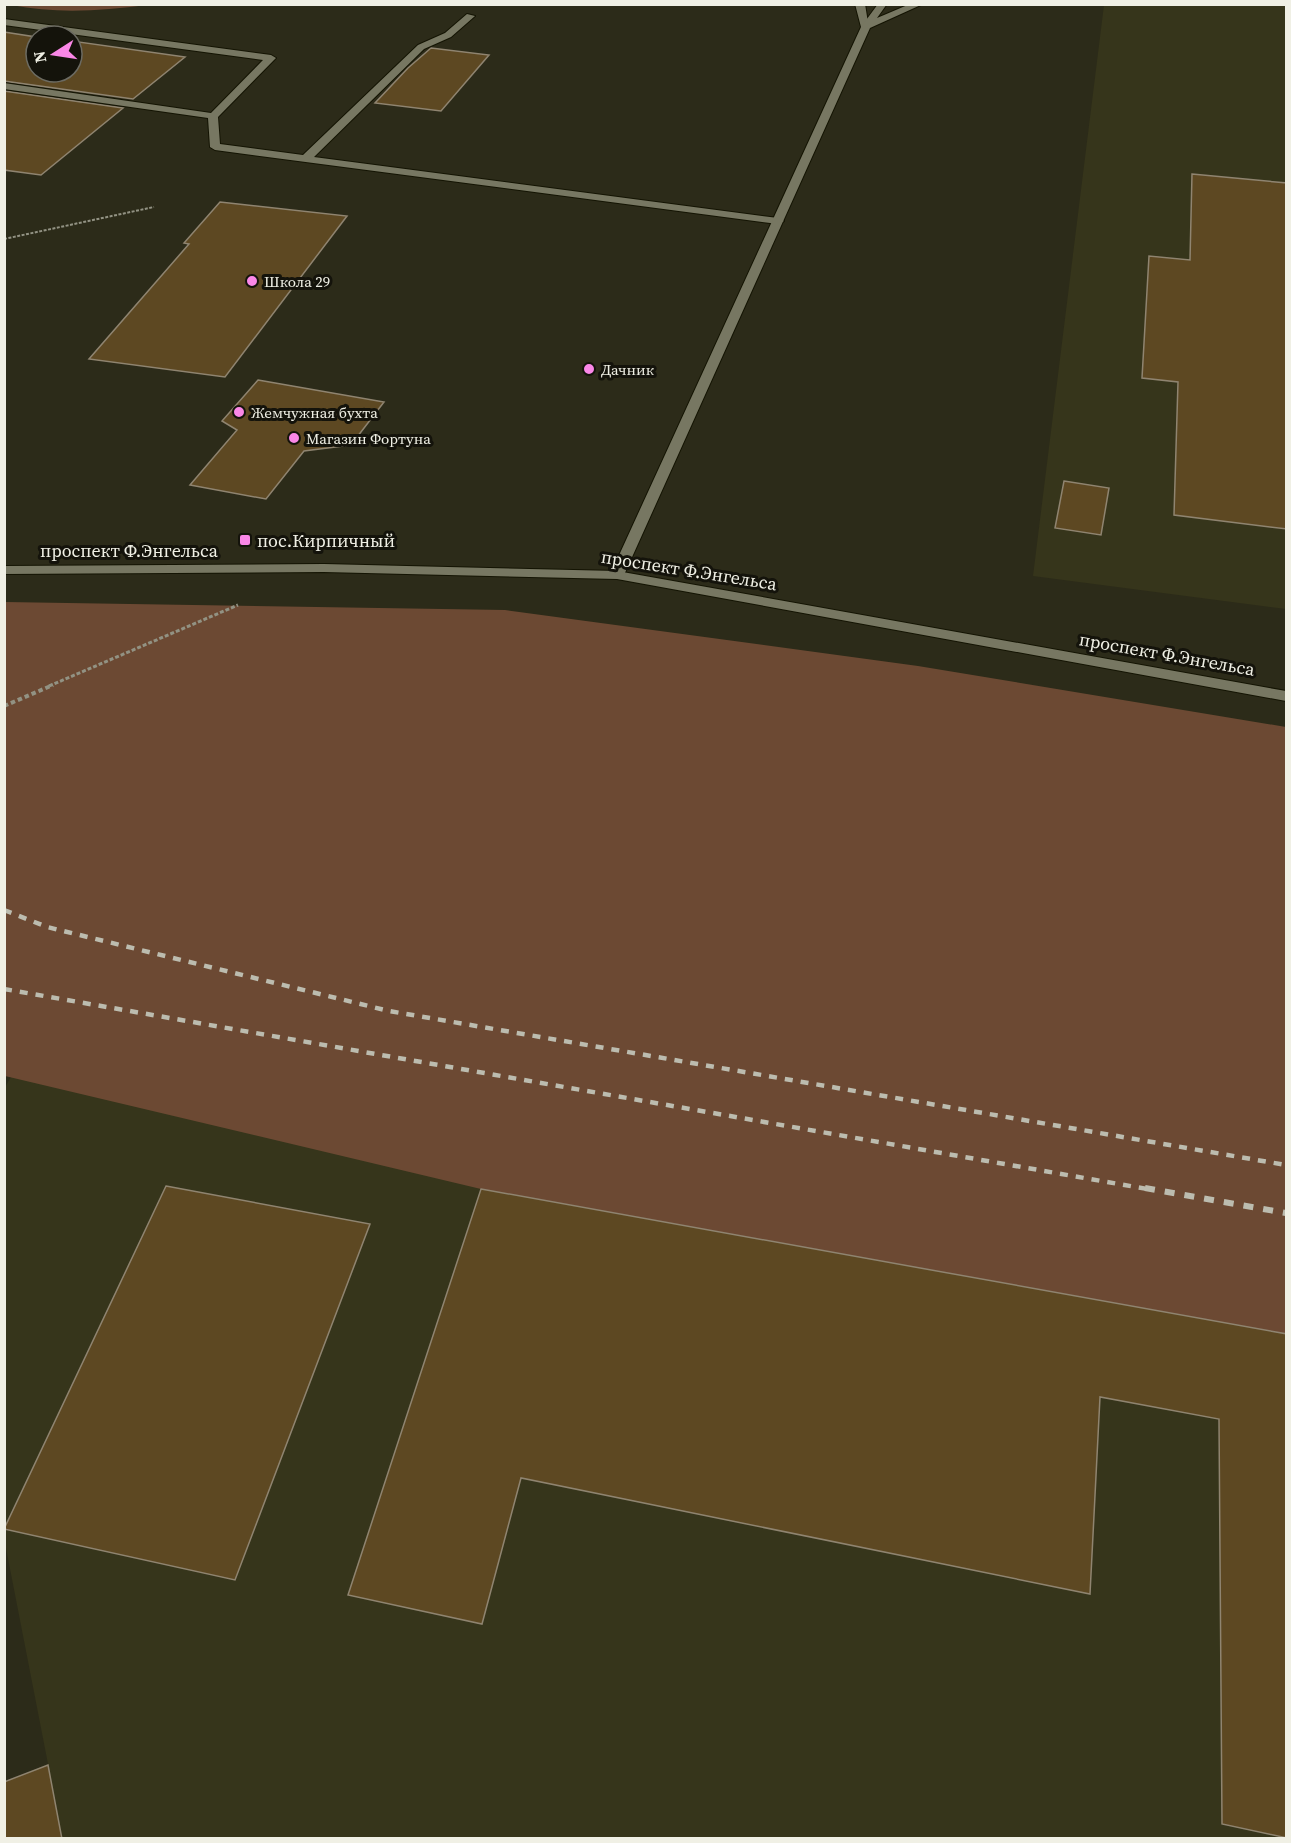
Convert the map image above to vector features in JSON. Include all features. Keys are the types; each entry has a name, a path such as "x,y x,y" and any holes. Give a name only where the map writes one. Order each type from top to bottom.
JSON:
{"street":[{"path":"860,4 866,27"},
{"path":"617,575 866,27 883,4"},
{"path":"866,27 919,4"},
{"path":"305,159 421,47 448,35 470,16"},
{"path":"4,22 271,58 213,116 215,147 778,221"},
{"path":"4,86 213,116"},
{"name":"проспект Ф.Энгельса","path":"4,570 324,568 617,575 1287,696"}],"path":[{"path":"4,239 154,207"},
{"path":"4,706 239,605"}],"shaded area":[{"path":"11,5 147,5 79,11 45,10"},
{"path":"1104,5 1286,5 1286,609 1033,576"},
{"path":"5,602 505,610 918,666 1286,727 1286,1334 481,1189 5,1076"},
{"path":"22,1058 1286,1288 1286,1838 5,1838 5,1782 48,1764 4,1538 4,1089"}],"building":[{"path":"4,32 24,35 24,84 4,81"},
{"path":"84,43 185,57 133,99 26,84 84,84"},
{"path":"431,48 489,55 441,111 375,103 408,68"},
{"path":"4,91 123,108 41,175 4,170"},
{"path":"1192,174 1287,183 1287,529 1174,515 1178,382 1142,378 1149,256 1190,260"},
{"name":"Школа 29","path":"220,202 347,216 225,377 89,359 189,244 184,243"},
{"name":"Магазин Фортуна","path":"258,380 384,402 351,445 304,451 266,499 190,485 237,430 222,421"},
{"path":"1064,481 1109,488 1101,535 1055,528"},
{"path":"166,1186 370,1224 235,1580 4,1529"},
{"path":"481,1189 1287,1334 1287,1838 1222,1824 1219,1419 1100,1397 1090,1594 521,1478 482,1624 348,1595"},
{"path":"48,1765 62,1839 4,1839 4,1782"}],"railway":[{"path":"4,910 47,927 389,1011 1286,1165"},
{"path":"4,989 1153,1190"},
{"path":"1145,1188 1286,1213"}],"place":[{"name":"Школа 29","path":"252,281"},
{"name":"Дачник","path":"589,369"},
{"name":"Жемчужная бухта","path":"239,412"},
{"name":"Магазин Фортуна","path":"294,438"},
{"name":"пос.Кирпичный","path":"245,540"}]}
